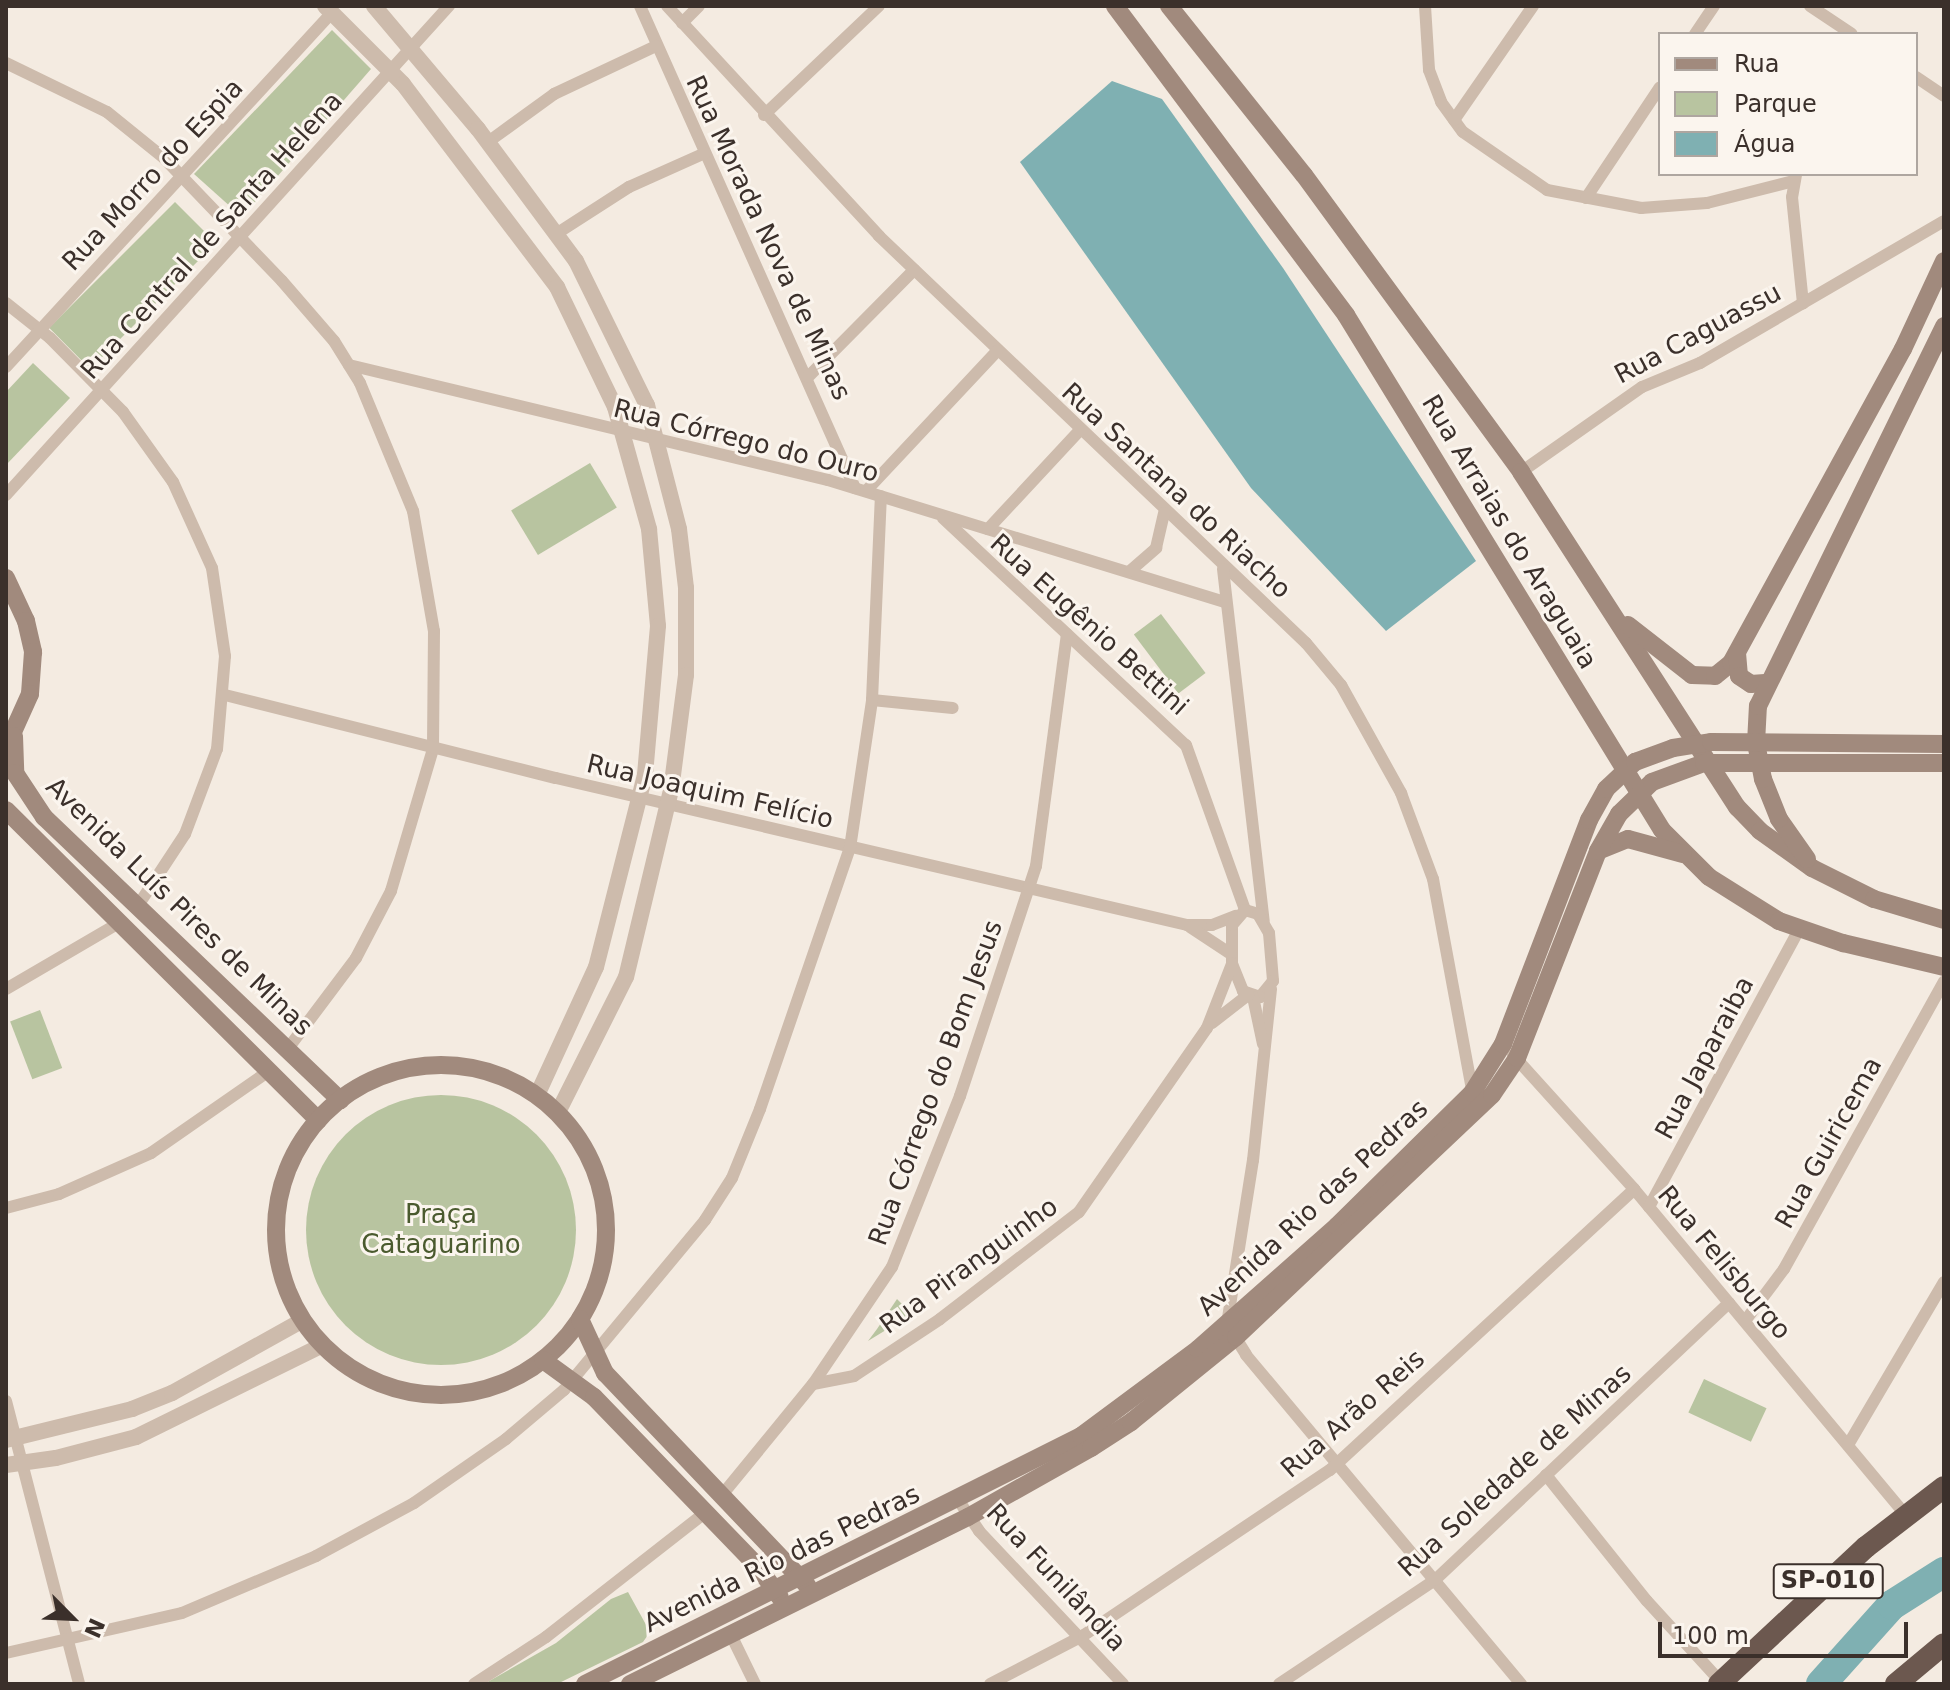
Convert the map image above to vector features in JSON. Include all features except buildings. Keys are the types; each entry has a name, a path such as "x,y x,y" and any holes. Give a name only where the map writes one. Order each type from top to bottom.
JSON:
{"highway":[{"name":"SP-010","path":"1720,1683 1906,1515 1944,1487"},
{"path":"1896,1684 1944,1644"}],"main road":[{"name":"Rua Arraias do Araguaia","path":"1115,6 1346,315 1623,771 1684,854 1709,877 1799,930 1944,967"},
{"name":"Rua Arraias do Araguaia","path":"1169,6 1304,175 1521,472 1607,604 1704,763 1760,831 1812,868 1874,899 1944,920"},
{"path":"1607,604 1653,648 1692,675 1715,676 1737,653 1903,349 1944,261"},
{"path":"1812,868 1779,819 1759,762 1756,743 1765,683 1944,326"},
{"path":"6,578 26,621 33,652 30,694 10,741"},
{"path":"1737,653 1739,676 1751,684 1765,683"},
{"name":"Avenida Luís Pires de Minas","path":"10,741 15,773 28,798 340,1100"},
{"path":"1623,771 1637,761 1693,744 1944,744"},
{"name":"Avenida Rio das Pedras","path":"630,1684 813,1594 964,1509 1131,1422 1475,1101 1517,1058 1598,851 1619,814 1638,794 1671,772 1704,763 1944,763"},
{"name":"Avenida Rio das Pedras","path":"1475,1101 1503,1044 1589,820 1623,771"},
{"name":"Avenida Luís Pires de Minas","path":"6,810 318,1120"},
{"path":"1598,851 1628,839 1684,854"},
{"path":"437,1064 507,1077 537,1095 558,1112 594,1168 605,1211 599,1278 580,1319 543,1360 490,1388 430,1395 372,1380 323,1345 303,1320 280,1264 276,1233 287,1173 318,1120 340,1100 369,1081 437,1064"},
{"path":"580,1319 594,1357 801,1577 813,1594"},
{"path":"543,1360 574,1379 706,1512 775,1589 786,1607"},
{"name":"Avenida Rio das Pedras","path":"585,1684 775,1589 964,1509"}],"street":[{"path":"374,6 488,142 556,234 611,324 657,440 679,529 686,588 683,717 668,805 626,977 558,1112"},
{"name":"Rua Central de Santa Helena","path":"6,495 449,6"},
{"name":"Rua Morada Nova de Minas","path":"640,6 860,490"},
{"name":"Rua Santana do Riacho","path":"667,6 764,115 914,270 1164,513 1306,643 1341,685 1401,793 1433,879 1475,1101"},
{"path":"682,23 699,6"},
{"path":"764,115 879,6"},
{"path":"1425,6 1429,70 1454,120 1498,160 1547,190 1641,208 1707,203 1796,177 1803,303"},
{"path":"1454,120 1533,6"},
{"path":"1696,32 1714,6"},
{"path":"1810,6 1849,32"},
{"path":"331,8 391,70 557,287 593,357 623,432 649,529 658,626 652,728 639,798 596,967 537,1095"},
{"name":"Rua Morro do Espia","path":"6,367 331,8"},
{"path":"488,142 554,94 656,46"},
{"path":"6,63 107,112 182,176 334,341 349,365 388,447 424,553 434,631 433,749 385,904 356,958 287,1050"},
{"path":"1918,78 1944,96"},
{"path":"1586,198 1658,90"},
{"path":"556,234 629,187 705,153"},
{"name":"Rua Caguassu","path":"1521,472 1612,405 1700,363 1944,221"},
{"path":"808,377 914,270"},
{"path":"6,303 40,330 102,391 152,450 197,529 223,622 225,695 206,788 185,834 139,904"},
{"path":"860,490 997,351"},
{"name":"Rua Córrego do Ouro","path":"349,365 860,490 1225,602"},
{"path":"988,529 1079,431"},
{"path":"6,1653 69,1642 182,1613 377,1525 506,1439 574,1379 705,1220 732,1178 850,848 872,700 881,496"},
{"path":"1130,571 1156,548 1164,513"},
{"name":"Rua Eugênio Bettini","path":"941,515 1186,745 1240,913"},
{"path":"1223,569 1264,921 1273,955 1232,1330 1337,1463 1521,1684"},
{"name":"Rua Córrego do Bom Jesus","path":"722,1495 813,1384 892,1267 960,1096 1036,866 1067,634"},
{"name":"Rua Joaquim Felício","path":"225,695 433,749 1187,925 1212,925 1240,913"},
{"path":"872,700 953,708"},
{"path":"1240,913 1264,921"},
{"name":"Rua Piranguinho","path":"813,1384 854,1376 940,1319 1073,1218 1107,1178 1207,1028 1232,959 1240,913"},
{"path":"6,989 119,923"},
{"name":"Rua Joaquim Felício","path":"1187,925 1232,959"},
{"name":"Rua Japaraiba","path":"1649,1207 1799,930"},
{"path":"1232,959 1238,985 1250,996 1264,1051"},
{"name":"Rua Guiricema","path":"1745,1321 1784,1269 1944,981"},
{"name":"Rua Piranguinho","path":"1207,1028 1250,996 1271,989"},
{"name":"Rua Felisburgo","path":"1503,1044 1634,1189 1906,1515"},
{"path":"6,1208 59,1194 151,1153 269,1071"},
{"name":"Rua Arão Reis","path":"990,1684 1081,1637 1337,1463 1634,1189"},
{"path":"1848,1445 1944,1282"},
{"name":"Rua Soledade de Minas","path":"1279,1684 1435,1580 1729,1303"},
{"path":"11,1439 132,1409 172,1393 303,1320"},
{"path":"14,1463 136,1437 323,1345"},
{"path":"6,1401 14,1463 79,1684"},
{"path":"1546,1475 1647,1601 1720,1683"},
{"name":"Rua Funilândia","path":"964,1509 1123,1684"},
{"path":"474,1684 546,1637 706,1512"},
{"path":"731,1635 755,1684"}],"green space":[{"path":"332,30 371,69 242,217 194,174"},
{"path":"175,202 216,243 90,369 49,328"},
{"path":"33,363 70,398 6,465 6,392"},
{"path":"590,463 617,508 538,555 511,510"},
{"path":"1161,614 1206,673 1178,694 1134,634"},
{"path":"40,1010 62,1068 32,1079 10,1021"},
{"name":"Praça Cataguarino","path":"428,1095 454,1095 493,1105 516,1117 537,1134 554,1155 566,1178 574,1204 574,1256 566,1282 554,1305 537,1326 516,1343 480,1360 454,1365 428,1365 402,1360 377,1349 355,1335 336,1316 311,1269 306,1243 306,1217 311,1191 322,1166 336,1144 355,1125 402,1100"},
{"path":"897,1299 912,1314 868,1341 877,1329"},
{"path":"1704,1379 1767,1408 1751,1442 1688,1413"},
{"path":"628,1592 650,1632 643,1642 557,1684 484,1684 556,1643 611,1599"}],"water":[{"path":"1112,81 1162,99 1283,268 1476,561 1386,631 1251,488 1020,162"}],"waterway":[{"path":"1821,1684 1892,1605 1944,1572"}]}
